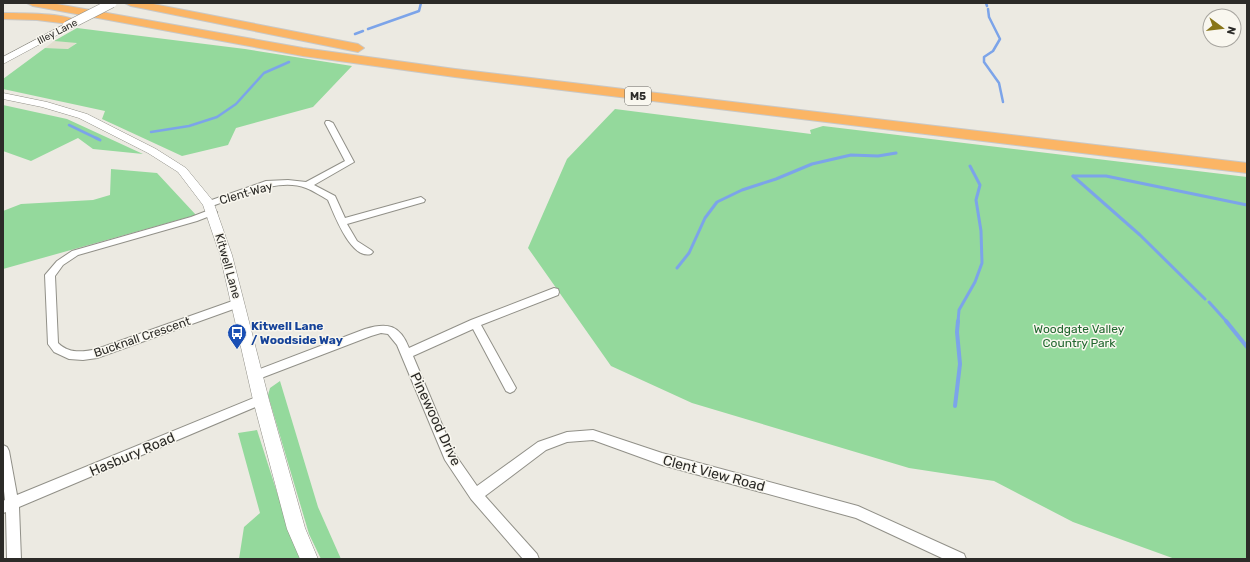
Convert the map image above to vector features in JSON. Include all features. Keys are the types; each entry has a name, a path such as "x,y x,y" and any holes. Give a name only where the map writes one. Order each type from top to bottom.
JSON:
{"highway":[{"name":"M5","path":"33,3 303,52 478,76 1247,168"},
{"name":"M5","path":"88,3 239,31 499,68 1247,156"},
{"path":"131,3 374,51"},
{"path":"3,16 37,17 303,52"}],"street":[{"name":"Illey Lane","path":"3,61 112,3"},
{"name":"Kitwell Lane","path":"3,96 44,104 83,116 152,151 182,170 210,208 226,255 261,400 296,529 309,559"},
{"path":"307,185 350,162 329,123"},
{"name":"Clent Way","path":"210,208 266,184 288,183 307,185 332,198 342,222 354,243 368,252"},
{"path":"342,222 421,200"},
{"name":"Bucknall Crescent","path":"210,208 194,219 75,253 60,263 50,275 53,344 57,350 71,355 87,356 104,352 238,303"},
{"path":"406,354 475,323 554,292"},
{"path":"475,323 510,388"},
{"name":"Pinewood Drive","path":"256,375 369,332 385,328 394,331 402,343 449,456 476,495 532,559"},
{"name":"Hasbury Road","path":"8,504 261,400"},
{"name":"Clent View Road","path":"476,495 542,446 567,437 593,435 662,459 858,512 959,559"},
{"path":"3,451 9,474 8,504 14,559"}],"shaded area":[{"path":"54,41 77,42 69,49 45,48"}],"green space":[{"path":"77,28 245,49 352,66 313,107 236,128 228,145 182,156 102,119 105,111 3,89 3,79 45,48 68,49 77,43 54,41"},
{"path":"3,105 67,119 143,154 93,149 78,138 31,161 3,151"},
{"name":"Woodgate Valley Country Park","path":"615,109 811,134 810,130 823,126 1247,177 1247,559 1175,559 1073,522 994,481 909,468 692,403 611,366 528,248 567,159"},
{"path":"111,169 157,173 196,215 3,269 3,211 21,204 93,200 110,195"},
{"path":"280,381 318,507 341,559 321,559 309,534 268,395 270,388"},
{"path":"257,430 290,533 302,559 239,559 244,527 260,513 238,433"}],"waterway":[{"path":"368,29 419,11 421,3"},
{"path":"988,9 989,17 1000,39 993,51 984,57 984,62 999,83 1003,102"},
{"path":"355,34 363,31"},
{"path":"151,132 189,126 217,117 236,104 264,73 289,62"},
{"path":"69,125 98,139"},
{"path":"677,268 689,253 705,218 717,202 742,190 776,179 812,164 851,155 878,156 896,153"},
{"path":"958,322 959,310 975,282 982,263 981,231 976,200 980,185 970,166"},
{"path":"1205,299 1140,235 1073,176 1106,176 1247,205"},
{"path":"1209,302 1227,322"},
{"path":"955,406 960,364 957,332 958,321"},
{"path":"1226,321 1247,347"}],"place":[{"name":"Kitwell Lane / Woodside Way","path":"237,350"}]}
